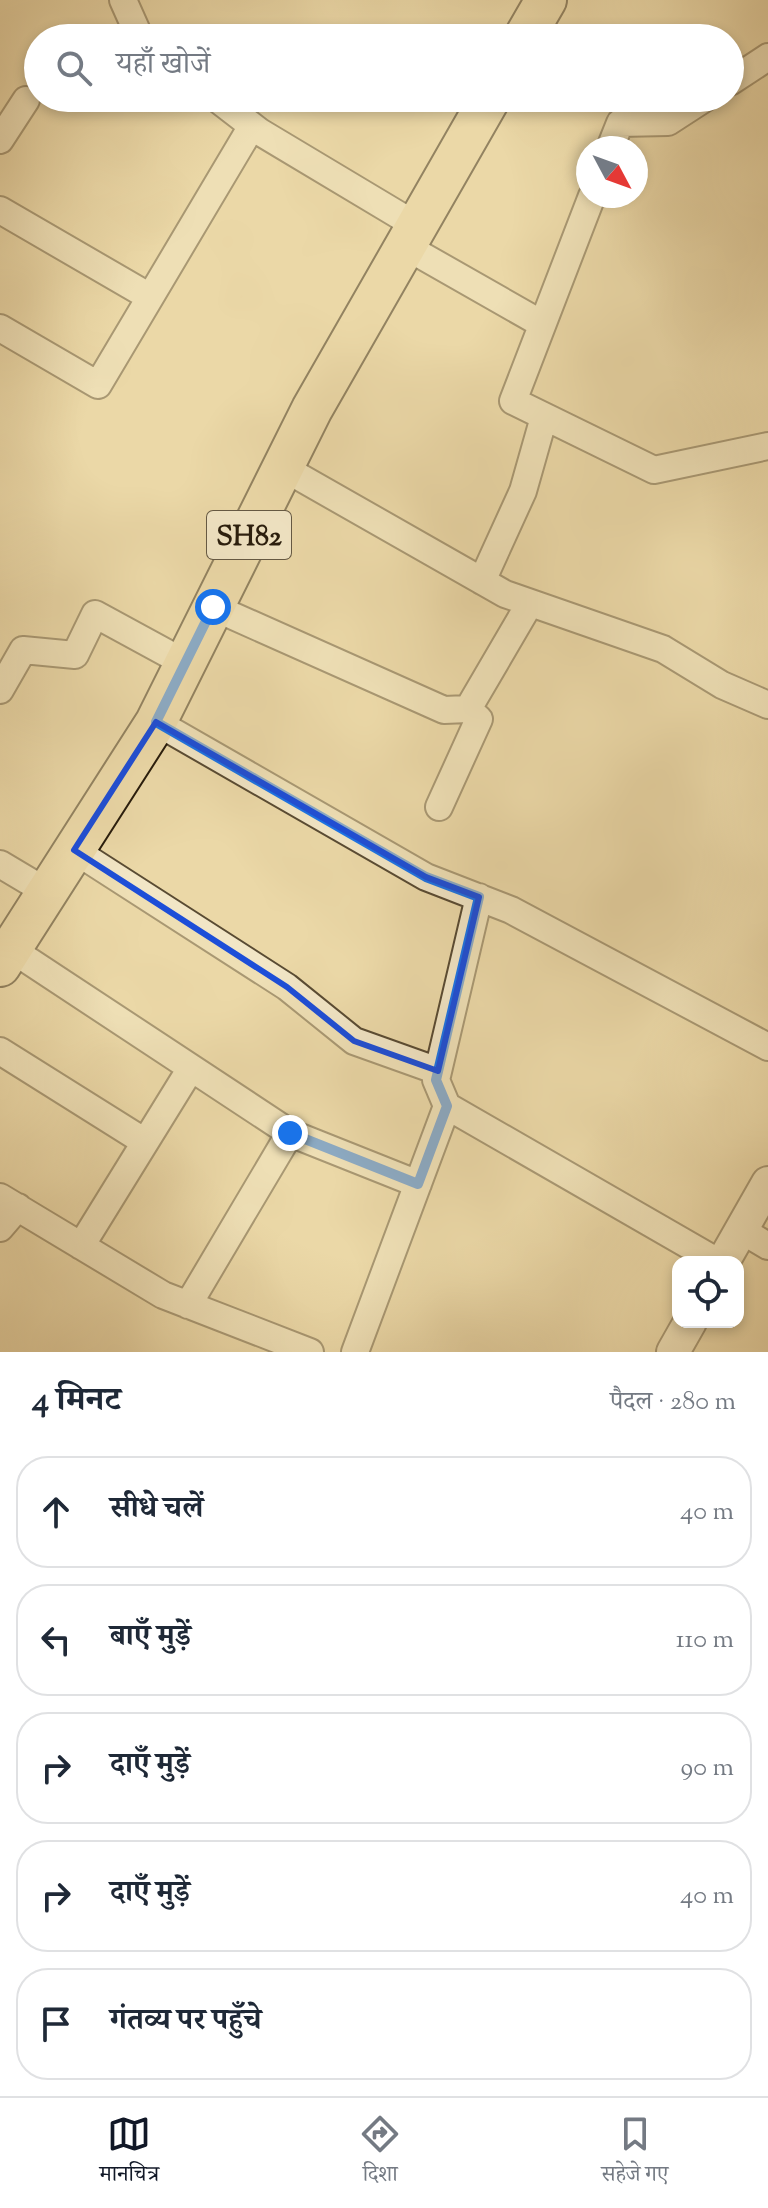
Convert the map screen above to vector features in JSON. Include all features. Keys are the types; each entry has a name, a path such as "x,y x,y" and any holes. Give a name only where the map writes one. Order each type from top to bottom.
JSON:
{"main road":[{"path":"532,24 546,0"},
{"name":"SH82","path":"6,958 156,722 282,467 482,112"}],"street":[{"path":"123,0 134,24"},
{"path":"744,73 768,57"},
{"path":"0,140 24,103"},
{"path":"234,112 542,324"},
{"path":"615,136 620,123 668,122 683,112"},
{"path":"0,328 98,385 252,126"},
{"path":"587,208 513,401 654,470 768,446"},
{"path":"0,210 150,297"},
{"path":"482,581 523,491 544,417"},
{"path":"282,467 482,581 530,603 663,649 722,685 768,705"},
{"path":"468,709 530,603"},
{"path":"213,607 444,710 468,709 479,719 439,807"},
{"path":"0,690 23,650 75,655 95,614 185,663"},
{"path":"156,722 426,877 511,910 768,1047"},
{"path":"74,850 287,987 354,1041 438,1071"},
{"path":"0,864 47,892"},
{"path":"479,897 436,1080 447,1106 710,1256"},
{"path":"6,958 191,1068 290,1133 418,1184"},
{"path":"0,1051 145,1142"},
{"path":"81,1246 191,1068"},
{"path":"355,1352 447,1106"},
{"path":"188,1305 290,1133"},
{"path":"730,1256 755,1238 768,1183"},
{"path":"0,1228 9,1202 163,1295 310,1352"},
{"path":"673,1352 687,1328"}],"highlighted area":[{"path":"156,722 426,877 479,897 438,1071 354,1041 287,987 74,850"}],"route":[{"path":"213,607 156,722 426,877 479,897 436,1080 447,1106 418,1184 290,1133"}]}
